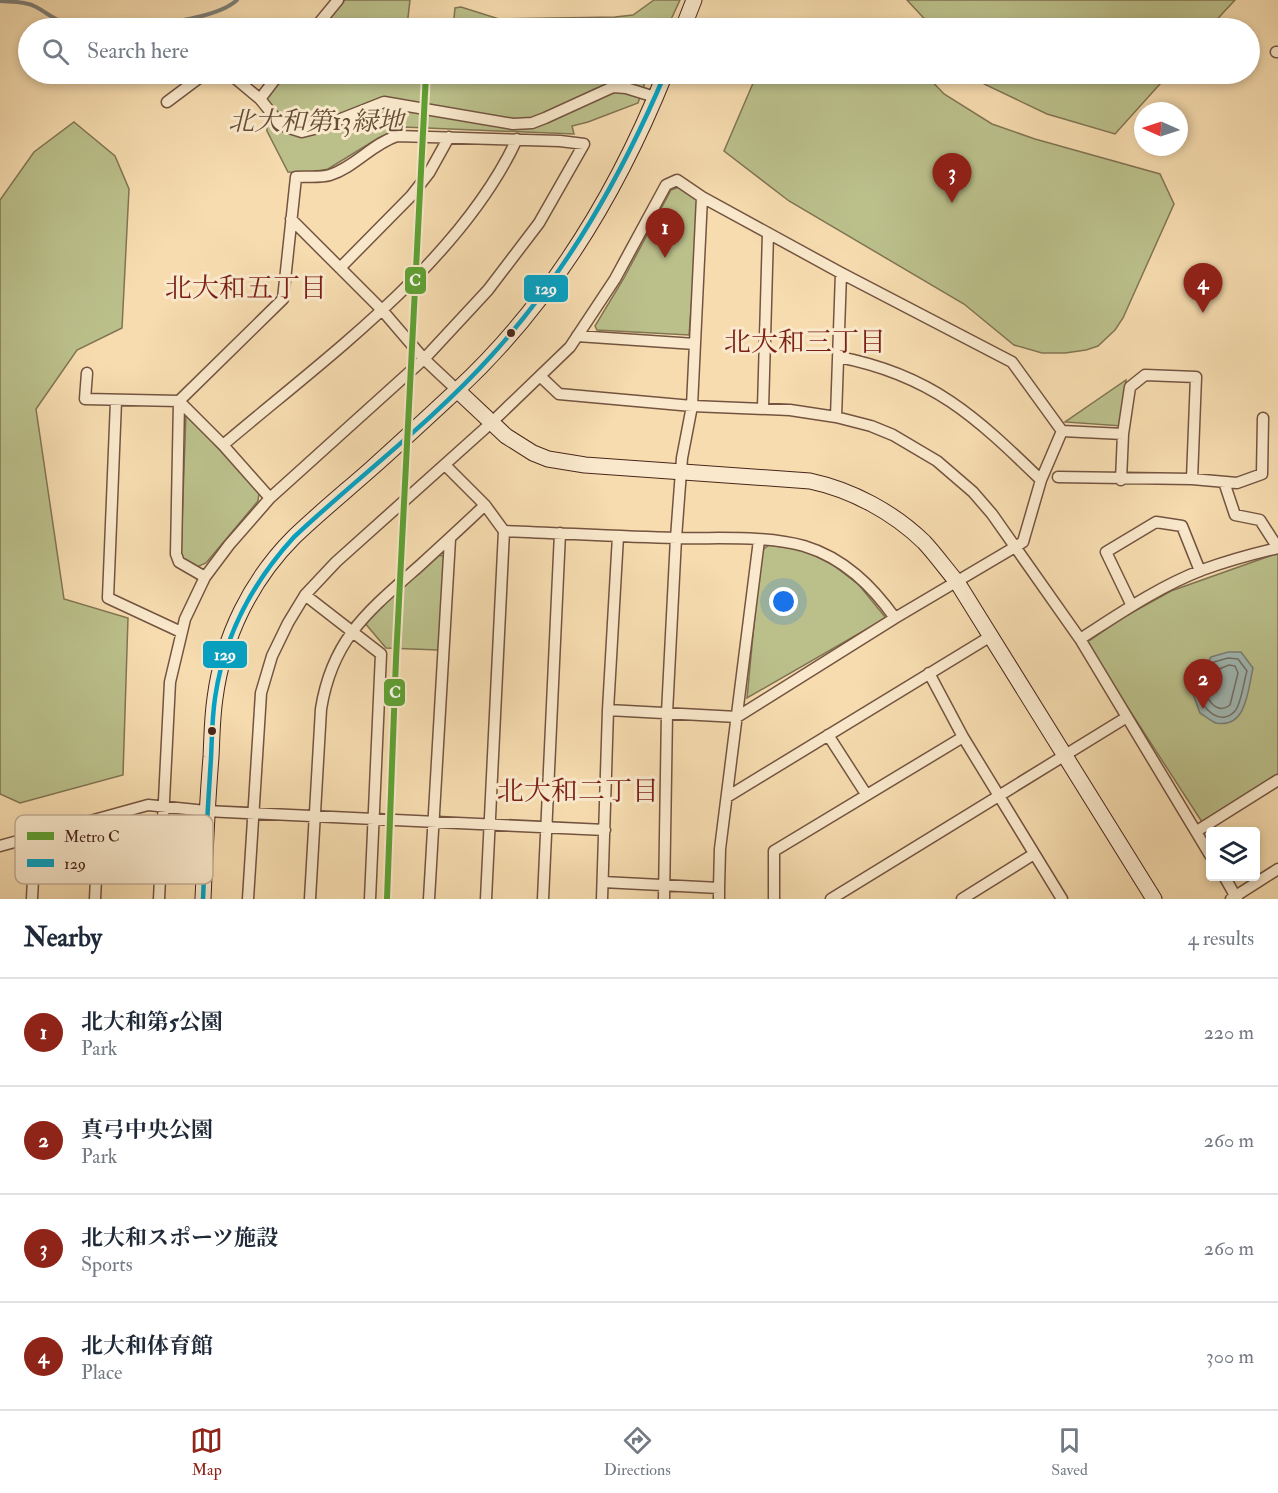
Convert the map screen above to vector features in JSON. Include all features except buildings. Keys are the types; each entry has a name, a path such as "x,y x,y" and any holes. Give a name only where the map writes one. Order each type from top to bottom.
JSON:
{"street":[{"path":"323,18 338,0"},
{"path":"687,18 694,0"},
{"path":"167,102 191,84"},
{"path":"242,84 260,99 277,120 286,127 302,132 384,102 513,124 532,123 613,87 626,88 655,97"},
{"path":"260,99 271,84"},
{"path":"206,815 217,681 231,633 256,582 276,556 301,530 419,426 507,338 577,246 617,179 661,84"},
{"path":"164,815 170,682 181,632 192,602 205,577 270,498 424,359 488,290 539,223 584,144 517,139 397,136 385,140 341,170 328,176 296,177 283,299 179,401 176,554 178,562 205,577"},
{"path":"340,268 411,196 429,173 450,137"},
{"path":"223,445 382,310 431,260 472,214 517,139"},
{"path":"248,899 259,714 265,676 280,636 305,595 336,562 491,423 570,347 615,279 666,185 677,180 702,197 841,273 1012,362 1062,431"},
{"path":"664,899 667,713 676,538 681,473 692,406 702,197"},
{"path":"291,219 382,310 424,359 491,423 518,444 548,459 585,465 796,479 827,485 877,507 911,530 957,582 1154,899"},
{"path":"763,408 768,233"},
{"path":"836,417 841,273"},
{"path":"577,336 695,344"},
{"path":"839,357 882,368 939,393 961,407 1002,441 1041,480"},
{"path":"87,373 85,399 179,401 223,445 270,498"},
{"path":"1121,480 1123,434 1130,387 1145,375 1196,377 1192,479"},
{"path":"541,377 559,394 692,406 790,410 836,417 871,426 893,435 937,461 973,492 992,514 1080,639 1206,848"},
{"path":"116,401 108,598 181,632"},
{"path":"1058,477 1121,480 1192,479 1237,483 1262,474 1263,418"},
{"path":"1062,431 1123,434"},
{"path":"609,710 736,717 895,618 1015,547 1023,542 1041,480 1062,431"},
{"path":"445,465 485,505 504,531 486,899"},
{"path":"1080,639 1132,606 1200,571 1278,548 1260,520 1234,515 1224,482"},
{"path":"310,899 321,709 330,669 351,631 376,602 450,539 485,505"},
{"path":"1132,606 1106,552 1156,522 1182,526 1200,571"},
{"path":"504,531 759,540 804,546 845,566 866,582 895,618"},
{"path":"543,899 560,533"},
{"path":"602,899 618,536"},
{"path":"429,899 450,539"},
{"path":"603,882 665,884 719,893 720,849 759,540"},
{"path":"305,595 381,654 370,899"},
{"path":"727,797 991,636"},
{"path":"928,673 963,737 1062,899"},
{"path":"831,899 1127,717"},
{"path":"828,735 866,794"},
{"path":"774,899 774,851 963,737"},
{"path":"1197,831 1278,780"},
{"path":"113,815 148,805 206,811 605,830"},
{"path":"0,846 15,843"},
{"path":"962,899 1034,854"},
{"path":"1226,881 1235,898 1278,869"},
{"path":"32,899 33,884"},
{"path":"95,899 96,884"},
{"path":"159,899 160,884"},
{"path":"203,899 204,884"}],"green space":[{"path":"345,0 410,0 408,18 330,18"},
{"path":"654,0 680,0 672,18 557,18 615,17 633,15"},
{"path":"907,0 1235,0 1218,18 924,18"},
{"path":"461,7 496,18 454,18 455,8"},
{"name":"北大和第13緑地","path":"276,84 645,84 638,103 572,126 574,134 403,127 380,137 328,169 309,173 288,172 267,131 266,97"},
{"path":"753,84 934,84 944,94 992,124 1035,139 1160,174 1174,204 1123,318 1115,330 1098,346 1086,350 1042,353 1014,345 964,304 789,201 724,151"},
{"path":"984,84 1160,84 1144,102 1134,102 1134,113 1115,134 1047,114"},
{"path":"74,122 115,156 129,189 122,328 77,350 36,409 64,599 128,618 123,775 20,803 0,794 0,200 34,152"},
{"path":"679,187 695,196 699,206 689,335 597,330 595,326 624,278 671,190"},
{"path":"1126,380 1122,426 1065,422"},
{"path":"186,413 259,493 258,501 206,563 197,567 183,558 181,553"},
{"path":"769,545 804,550 833,565 859,585 886,618 747,698 761,551"},
{"path":"1278,553 1278,775 1202,822 1086,643 1124,617 1171,591"},
{"path":"436,555 445,556 438,650 386,648 364,622"}],"water":[{"path":"1228,652 1241,652 1253,668 1247,696 1240,714 1234,720 1226,723 1216,723 1200,713 1193,694 1195,682 1211,657"}],"waterway":[{"path":"191,18 218,11 237,0"},
{"path":"0,1 30,4 55,18"}],"metro line":[{"name":"C","path":"387,899 396,659 425,84"}],"transit line":[{"name":"129","path":"208,815 213,720 219,675 233,632 253,592 294,537 445,403 469,380 519,323 568,257 590,222 630,150 661,84"},
{"name":"129","path":"203,899 204,884"}],"place":[{"name":"北大和スポーツ施設","path":"952,203"},
{"name":"北大和第5公園","path":"665,258"},
{"name":"北大和体育館","path":"1203,313"},
{"name":"真弓中央公園","path":"1203,709"}],"district":[{"name":"北大和五丁目","path":"246,288"},
{"name":"北大和三丁目","path":"805,342"},
{"name":"北大和二丁目","path":"578,791"}]}
